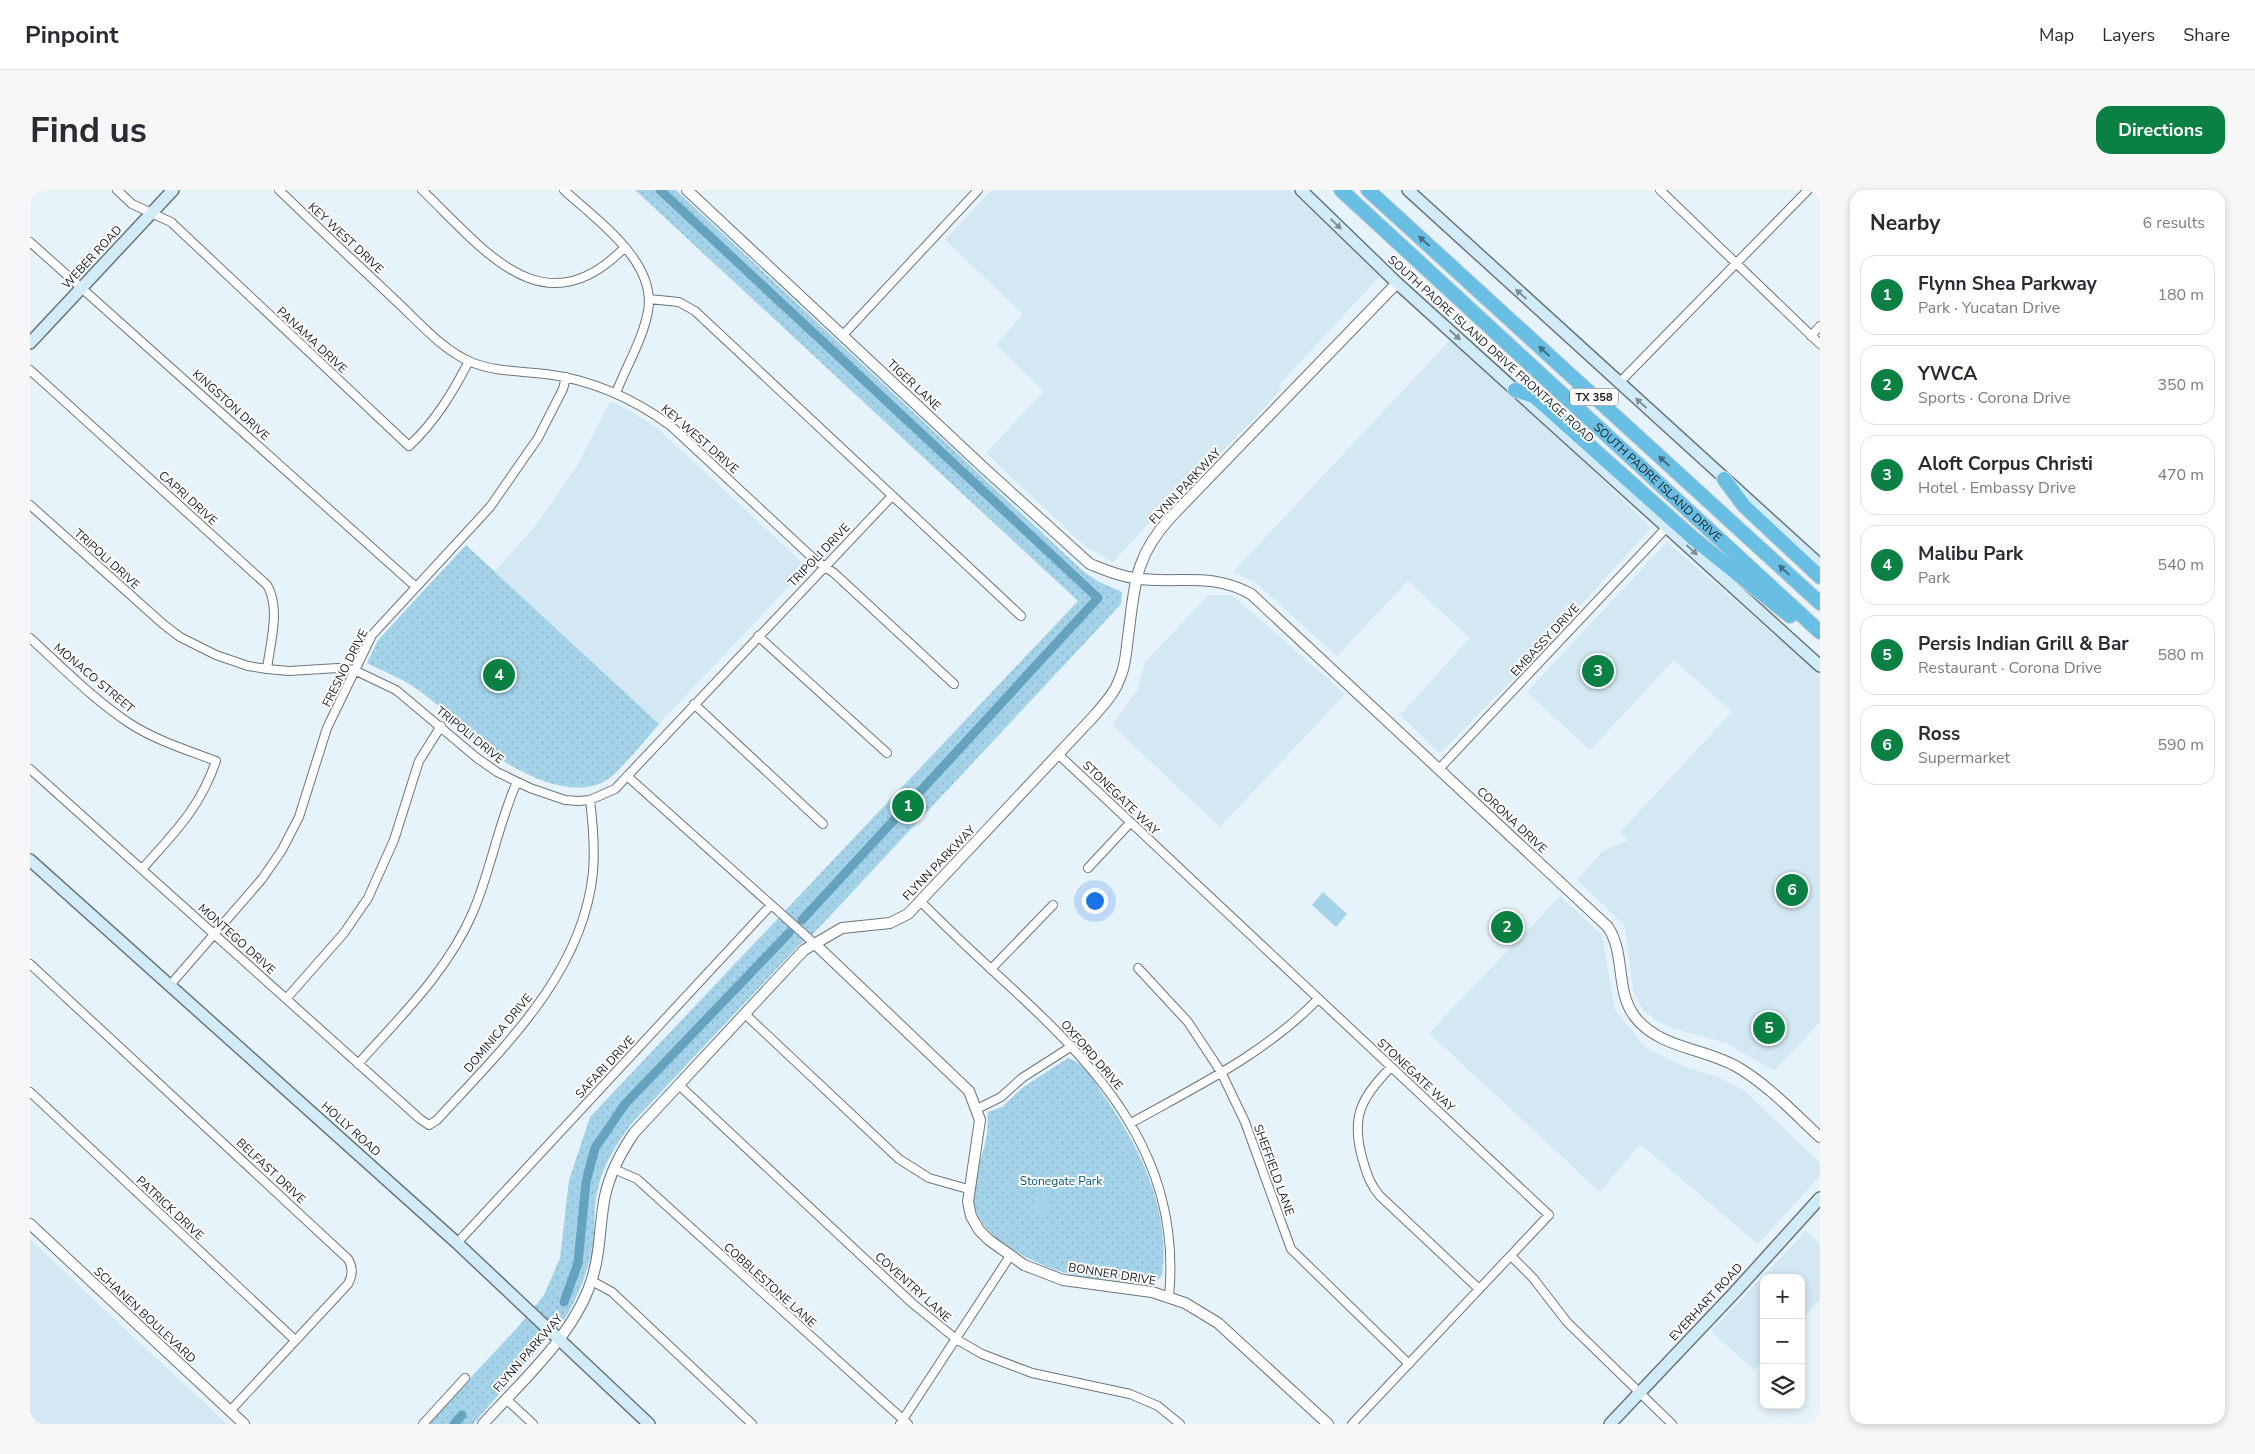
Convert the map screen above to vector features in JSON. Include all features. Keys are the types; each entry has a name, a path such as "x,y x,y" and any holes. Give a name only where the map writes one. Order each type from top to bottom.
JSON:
{"highway":[{"name":"SOUTH PADRE ISLAND DRIVE","path":"1341,190 1818,630"},
{"name":"SOUTH PADRE ISLAND DRIVE","path":"1368,190 1820,603"},
{"path":"1515,390 1534,396 1734,572 1794,618 1818,630"},
{"path":"1724,479 1744,506 1820,577"}],"main road":[{"name":"WEBER ROAD","path":"30,343 173,190"},
{"name":"SOUTH PADRE ISLAND DRIVE FRONTAGE ROAD","path":"1301,190 1397,283 1820,666"},
{"path":"1408,190 1820,566"},
{"name":"HOLLY ROAD","path":"30,860 171,984 457,1243 649,1424"},
{"name":"EVERHART ROAD","path":"1610,1424 1736,1292 1820,1198"}],"street":[{"name":"KEY WEST DRIVE","path":"279,190 434,337 469,361 504,370 566,378 616,393 632,400 671,426 954,684"},
{"path":"422,190 505,268 535,281 551,283 585,278 605,266 625,247"},
{"path":"564,190 625,247 644,275 648,299 644,324 616,393"},
{"name":"TIGER LANE","path":"687,190 984,468 1090,564 1112,574 1136,578"},
{"path":"843,335 978,190"},
{"path":"1660,190 1820,344"},
{"path":"1667,197 1674,190"},
{"path":"1619,383 1738,264 1808,190"},
{"name":"PANAMA DRIVE","path":"121,191 132,204 171,222 409,446 426,429 446,401 469,361"},
{"name":"KINGSTON DRIVE","path":"30,242 416,587"},
{"name":"FLYNN PARKWAY","path":"483,1424 559,1339 579,1312 599,1256 605,1196 620,1154 634,1133 804,950 842,928 898,921 920,902 1111,696 1121,677 1136,578 1142,558 1160,530 1397,283"},
{"path":"648,299 679,302 695,311 1021,616"},
{"path":"1811,336 1820,326"},
{"name":"CAPRI DRIVE","path":"30,370 267,585 272,592 274,610 267,669"},
{"name":"FRESNO DRIVE","path":"171,984 262,879 282,850 299,817 328,728 372,635 479,520 516,472 538,438 563,389 566,378"},
{"name":"TRIPOLI DRIVE","path":"30,505 180,637 216,656 248,666 267,669 289,671 338,668 354,670 396,690 477,758 517,782 565,800 590,800 610,792 627,776 892,496"},
{"name":"EMBASSY DRIVE","path":"1440,769 1666,527"},
{"name":"CORONA DRIVE","path":"1136,578 1211,580 1232,584 1251,594 1608,927 1617,945 1622,989 1628,1008 1648,1030 1665,1040 1738,1067 1820,1137"},
{"path":"758,636 888,754"},
{"name":"MONACO STREET","path":"30,638 99,700 130,723 173,745 216,761 208,786 190,815 142,869"},
{"path":"694,704 823,824"},
{"path":"286,999 344,933 371,891 394,840 416,768 425,748 441,726"},
{"name":"STONEGATE WAY","path":"1058,755 1549,1215 1352,1424"},
{"name":"MONTEGO DRIVE","path":"30,769 358,1064 429,1125"},
{"path":"627,776 814,944"},
{"path":"358,1064 431,982 466,929 486,879 501,819 517,782"},
{"name":"DOMINICA DRIVE","path":"429,1125 437,1120 523,1024 541,1001 565,960 583,915 593,874 594,834 590,800"},
{"path":"1088,868 1130,824"},
{"name":"OXFORD DRIVE","path":"920,902 1072,1046 1099,1076 1131,1123 1159,1188 1170,1241 1168,1296"},
{"path":"990,969 1053,905"},
{"name":"SAFARI DRIVE","path":"457,1243 770,906"},
{"name":"BONNER DRIVE","path":"814,944 960,1080 969,1091 980,1120 979,1137 968,1189 968,1202 971,1216 979,1230 1010,1256 1042,1273 1063,1280 1168,1296 1185,1303 1218,1323 1328,1424"},
{"name":"BELFAST DRIVE","path":"30,964 348,1259 352,1272 348,1284 230,1411"},
{"name":"SHEFFIELD LANE","path":"1138,968 1188,1022 1221,1072 1245,1122 1291,1249 1409,1364"},
{"path":"1131,1123 1221,1072 1274,1039 1295,1023 1318,999"},
{"path":"745,1014 899,1159 929,1178 968,1189"},
{"path":"977,1109 996,1100 1022,1078 1072,1046"},
{"path":"1391,1066 1366,1095 1360,1109 1357,1126 1358,1144 1369,1179 1380,1196 1479,1289"},
{"name":"COVENTRY LANE","path":"679,1085 912,1303 956,1339 982,1354 1032,1373 1130,1394 1158,1406 1180,1424"},
{"name":"PATRICK DRIVE","path":"30,1092 295,1340"},
{"name":"COBBLESTONE LANE","path":"614,1169 637,1180 903,1423"},
{"name":"SCHANEN BOULEVARD","path":"30,1224 244,1424"},
{"path":"903,1423 1010,1256"},
{"path":"1511,1256 1533,1278 1567,1322 1629,1380 1672,1424"},
{"path":"592,1280 612,1292 752,1424"},
{"path":"423,1424 465,1378"},
{"path":"506,1399 533,1424"}],"shaded area":[{"path":"992,190 1290,190 1380,276 1279,385 1281,388 1267,405 1174,502 1171,499 1113,562 1085,546 986,453 1044,391 996,345 1023,314 945,240"},
{"path":"1451,339 1550,428 1651,528 1514,678 1440,753 1400,715 1470,638 1408,581 1337,656 1256,583 1233,572"},
{"path":"610,401 629,410 657,428 807,567 659,724 495,571 533,529 576,468"},
{"path":"1667,542 1820,674 1820,1022 1774,1071 1726,1043 1675,1029 1659,1022 1643,1010 1633,991 1625,926 1577,880 1603,851 1628,840 1620,832 1732,712 1674,660 1590,750 1527,692"},
{"path":"1209,595 1232,595 1345,694 1220,827 1112,725 1137,691 1145,662"},
{"path":"1560,896 1602,935 1615,1010 1646,1048 1682,1066 1720,1078 1745,1091 1820,1163 1820,1176 1758,1244 1640,1144 1600,1192 1429,1033"},
{"path":"1806,1231 1820,1244 1820,1300 1805,1316 1805,1274 1765,1274"},
{"path":"30,1239 114,1319 227,1424 30,1424"},
{"path":"1760,1279 1760,1364 1754,1370 1711,1331"}],"green space":[{"path":"635,190 676,190 1084,572 1099,582 1122,592 1121,604 814,933 799,945 632,1123 621,1138 604,1170 596,1199 593,1244 588,1266 581,1287 566,1317 473,1424 427,1424 518,1327 544,1295 560,1258 569,1180 590,1117 1078,601"},
{"path":"466,545 659,724 626,762 607,780 593,786 579,788 563,786 532,777 493,754 414,687 367,663 378,640"},
{"path":"1323,892 1347,914 1336,927 1312,905"},
{"name":"Stonegate Park","path":"1068,1058 1079,1063 1088,1072 1116,1113 1140,1156 1149,1179 1157,1202 1164,1250 1162,1275 1153,1285 1092,1279 1059,1271 1029,1259 1014,1251 989,1231 980,1219 974,1205 975,1179 987,1134 988,1112 1002,1107 1022,1088"},
{"path":"1045,1186 1050,1214 1036,1216 1034,1188"}],"waterway":[{"path":"660,190 1098,598 802,920"},
{"path":"564,1302 578,1263 586,1182 595,1148 625,1104 789,933"},
{"path":"454,1424 462,1415"}],"place":[{"name":"Aloft Corpus Christi","path":"1598,671"},
{"name":"Malibu Park","path":"499,675"},
{"name":"Flynn Shea Parkway","path":"908,806"},
{"name":"Ross","path":"1792,890"},
{"name":"YWCA","path":"1507,927"},
{"name":"Persis Indian Grill & Bar","path":"1769,1028"}]}
